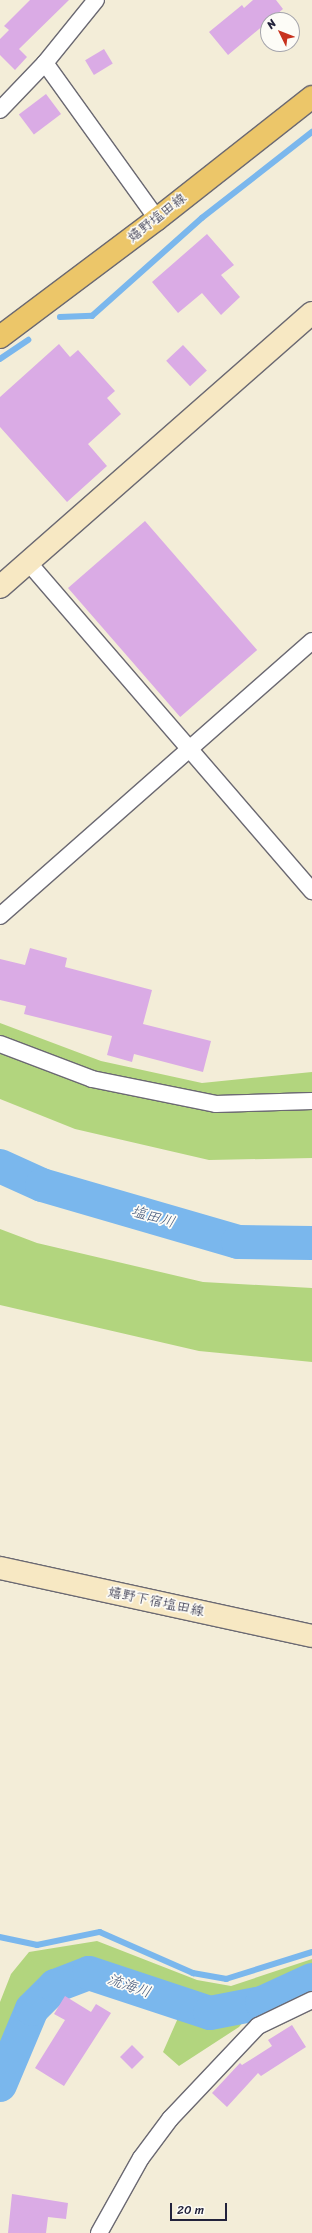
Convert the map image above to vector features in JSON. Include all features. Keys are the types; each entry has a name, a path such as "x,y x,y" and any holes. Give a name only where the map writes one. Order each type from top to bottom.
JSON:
{"main road":[{"name":"嬉野塩田線","path":"0,337 158,219 312,97"}],"street":[{"path":"0,110 44,63 96,0"},
{"path":"44,63 158,219"},
{"path":"0,587 312,313"},
{"path":"28,562 312,891"},
{"path":"0,916 312,641"},
{"path":"0,1044 92,1079 216,1104 312,1101"},
{"name":"嬉野下宿塩田線","path":"0,1568 312,1636"},
{"path":"99,2233 140,2158 170,2119 258,2026 312,2000"}],"green space":[{"path":"0,1023 101,1061 202,1083 312,1072 312,1158 209,1160 75,1129 0,1099"},
{"path":"0,1229 37,1243 203,1282 312,1288 312,1362 199,1351 0,1305"},
{"path":"97,1941 197,1980 231,1986 312,1959 312,1974 268,1993 239,2027 179,2066 163,2052 189,1993 91,1961 47,1979 27,2006 0,2066 0,2002 11,1974 29,1952"}],"building":[{"path":"30,0 69,0 19,49 27,57 15,70 0,55 0,39 9,30 4,26"},
{"path":"253,0 276,0 283,9 279,12 260,12 260,28 228,55 209,32 242,5 244,8"},
{"path":"104,49 113,64 94,75 85,60"},
{"path":"46,94 61,114 34,134 19,114"},
{"path":"207,234 234,265 221,275 240,297 221,315 202,293 178,313 152,282"},
{"path":"59,344 70,357 78,350 115,391 107,398 121,414 88,444 107,466 67,502 0,427 0,397"},
{"path":"183,345 207,371 190,386 166,361"},
{"path":"145,521 257,650 180,717 68,588"},
{"path":"30,948 67,958 65,967 152,990 143,1024 211,1041 203,1072 134,1054 132,1062 107,1055 112,1036 24,1014 26,1006 0,1000 0,959 25,965"},
{"path":"65,1996 91,2012 96,2004 111,2013 64,2086 35,2068 65,2020 54,2014"},
{"path":"292,2025 306,2047 261,2076 258,2073 227,2107 212,2093 240,2063 242,2065 272,2046 268,2040"},
{"path":"132,2045 144,2057 132,2069 120,2057"},
{"path":"12,2194 68,2203 66,2219 48,2217 46,2233 8,2233"}],"waterway":[{"path":"60,317 92,316 202,218 312,132"},
{"path":"0,359 28,340"},
{"name":"塩田川","path":"0,1166 42,1185 238,1242 312,1243"},
{"path":"0,1937 37,1945 100,1932 193,1973 226,1979 312,1952"},
{"name":"流海川","path":"0,2085 32,2009 55,1986 89,1973 210,2013 262,2003 312,1980"}]}
